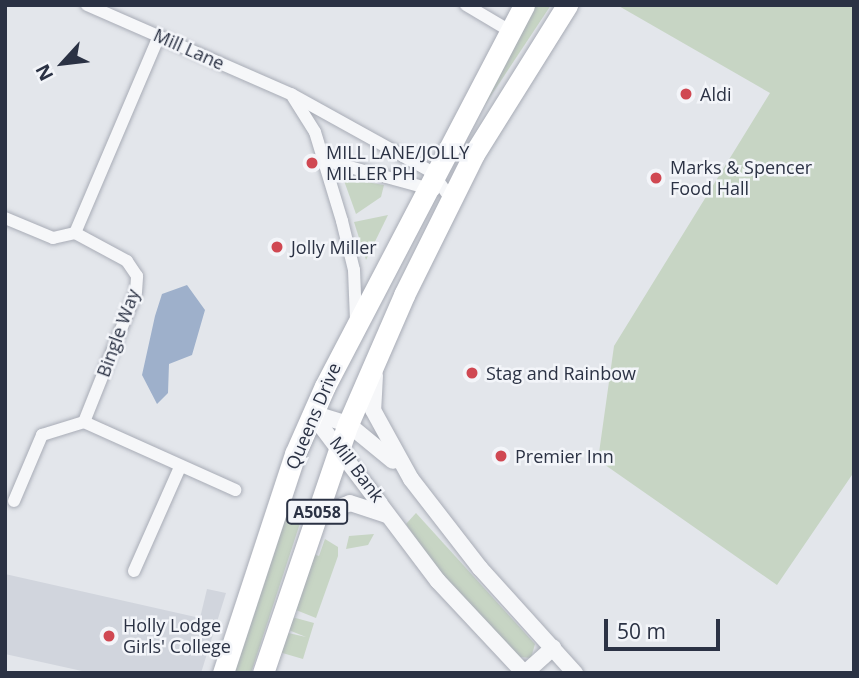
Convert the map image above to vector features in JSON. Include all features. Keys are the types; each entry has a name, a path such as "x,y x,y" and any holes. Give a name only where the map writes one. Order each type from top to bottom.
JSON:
{"highway":[{"name":"Queens Drive","path":"223,673 312,414 428,178 524,5"},
{"name":"Queens Drive","path":"263,673 348,424 450,198 567,5"},
{"path":"409,216 450,198"}],"street":[{"name":"Mill Lane","path":"87,5 290,94 428,178 450,198"},
{"path":"466,5 510,31"},
{"path":"75,233 159,36"},
{"path":"290,94 309,120 324,160 354,270 356,322"},
{"name":"Mill Lane","path":"324,160 428,178"},
{"name":"Bingle Way","path":"5,218 52,238 75,233 127,261 137,276 84,422"},
{"name":"Mill Bank","path":"380,355 373,410 411,479"},
{"name":"Mill Bank","path":"312,414 348,424 411,479 575,673"},
{"name":"Mill Bank","path":"312,414 341,444 438,581 524,673"},
{"path":"14,501 42,435 84,422 234,490"},
{"path":"134,571 180,467"},
{"name":"Mill Bank","path":"315,516 364,503 397,523"},
{"path":"524,673 553,648"}],"shaded area":[{"name":"Holly Lodge Girls' College","path":"5,574 200,618 207,589 226,593 201,673 91,673 5,654"}],"green space":[{"path":"535,5 551,5 467,132 463,130"},
{"path":"617,5 854,5 854,472 777,585 598,460 614,346 770,93"},
{"path":"343,178 384,185 381,197 356,214"},
{"path":"388,215 366,260 354,222"},
{"path":"289,500 306,505 251,673 234,673"},
{"path":"416,513 535,644 531,658 519,657 434,565 406,524"},
{"path":"374,534 368,545 346,549 349,536"},
{"path":"325,539 338,547 338,556 316,618 291,608 310,553 319,556"},
{"path":"292,617 314,623 303,659 279,652 284,632 306,637 286,629"}],"water":[{"path":"187,285 205,310 192,355 169,364 168,393 157,404 142,375 155,316 162,294"}],"place":[{"name":"Aldi","path":"686,94"},
{"name":"MILL LANE/JOLLY MILLER PH","path":"312,163"},
{"name":"Marks & Spencer Food Hall","path":"656,178"},
{"name":"Jolly Miller","path":"277,247"},
{"name":"Stag and Rainbow","path":"472,373"},
{"name":"Premier Inn","path":"501,456"},
{"name":"Holly Lodge Girls' College","path":"109,636"}]}
